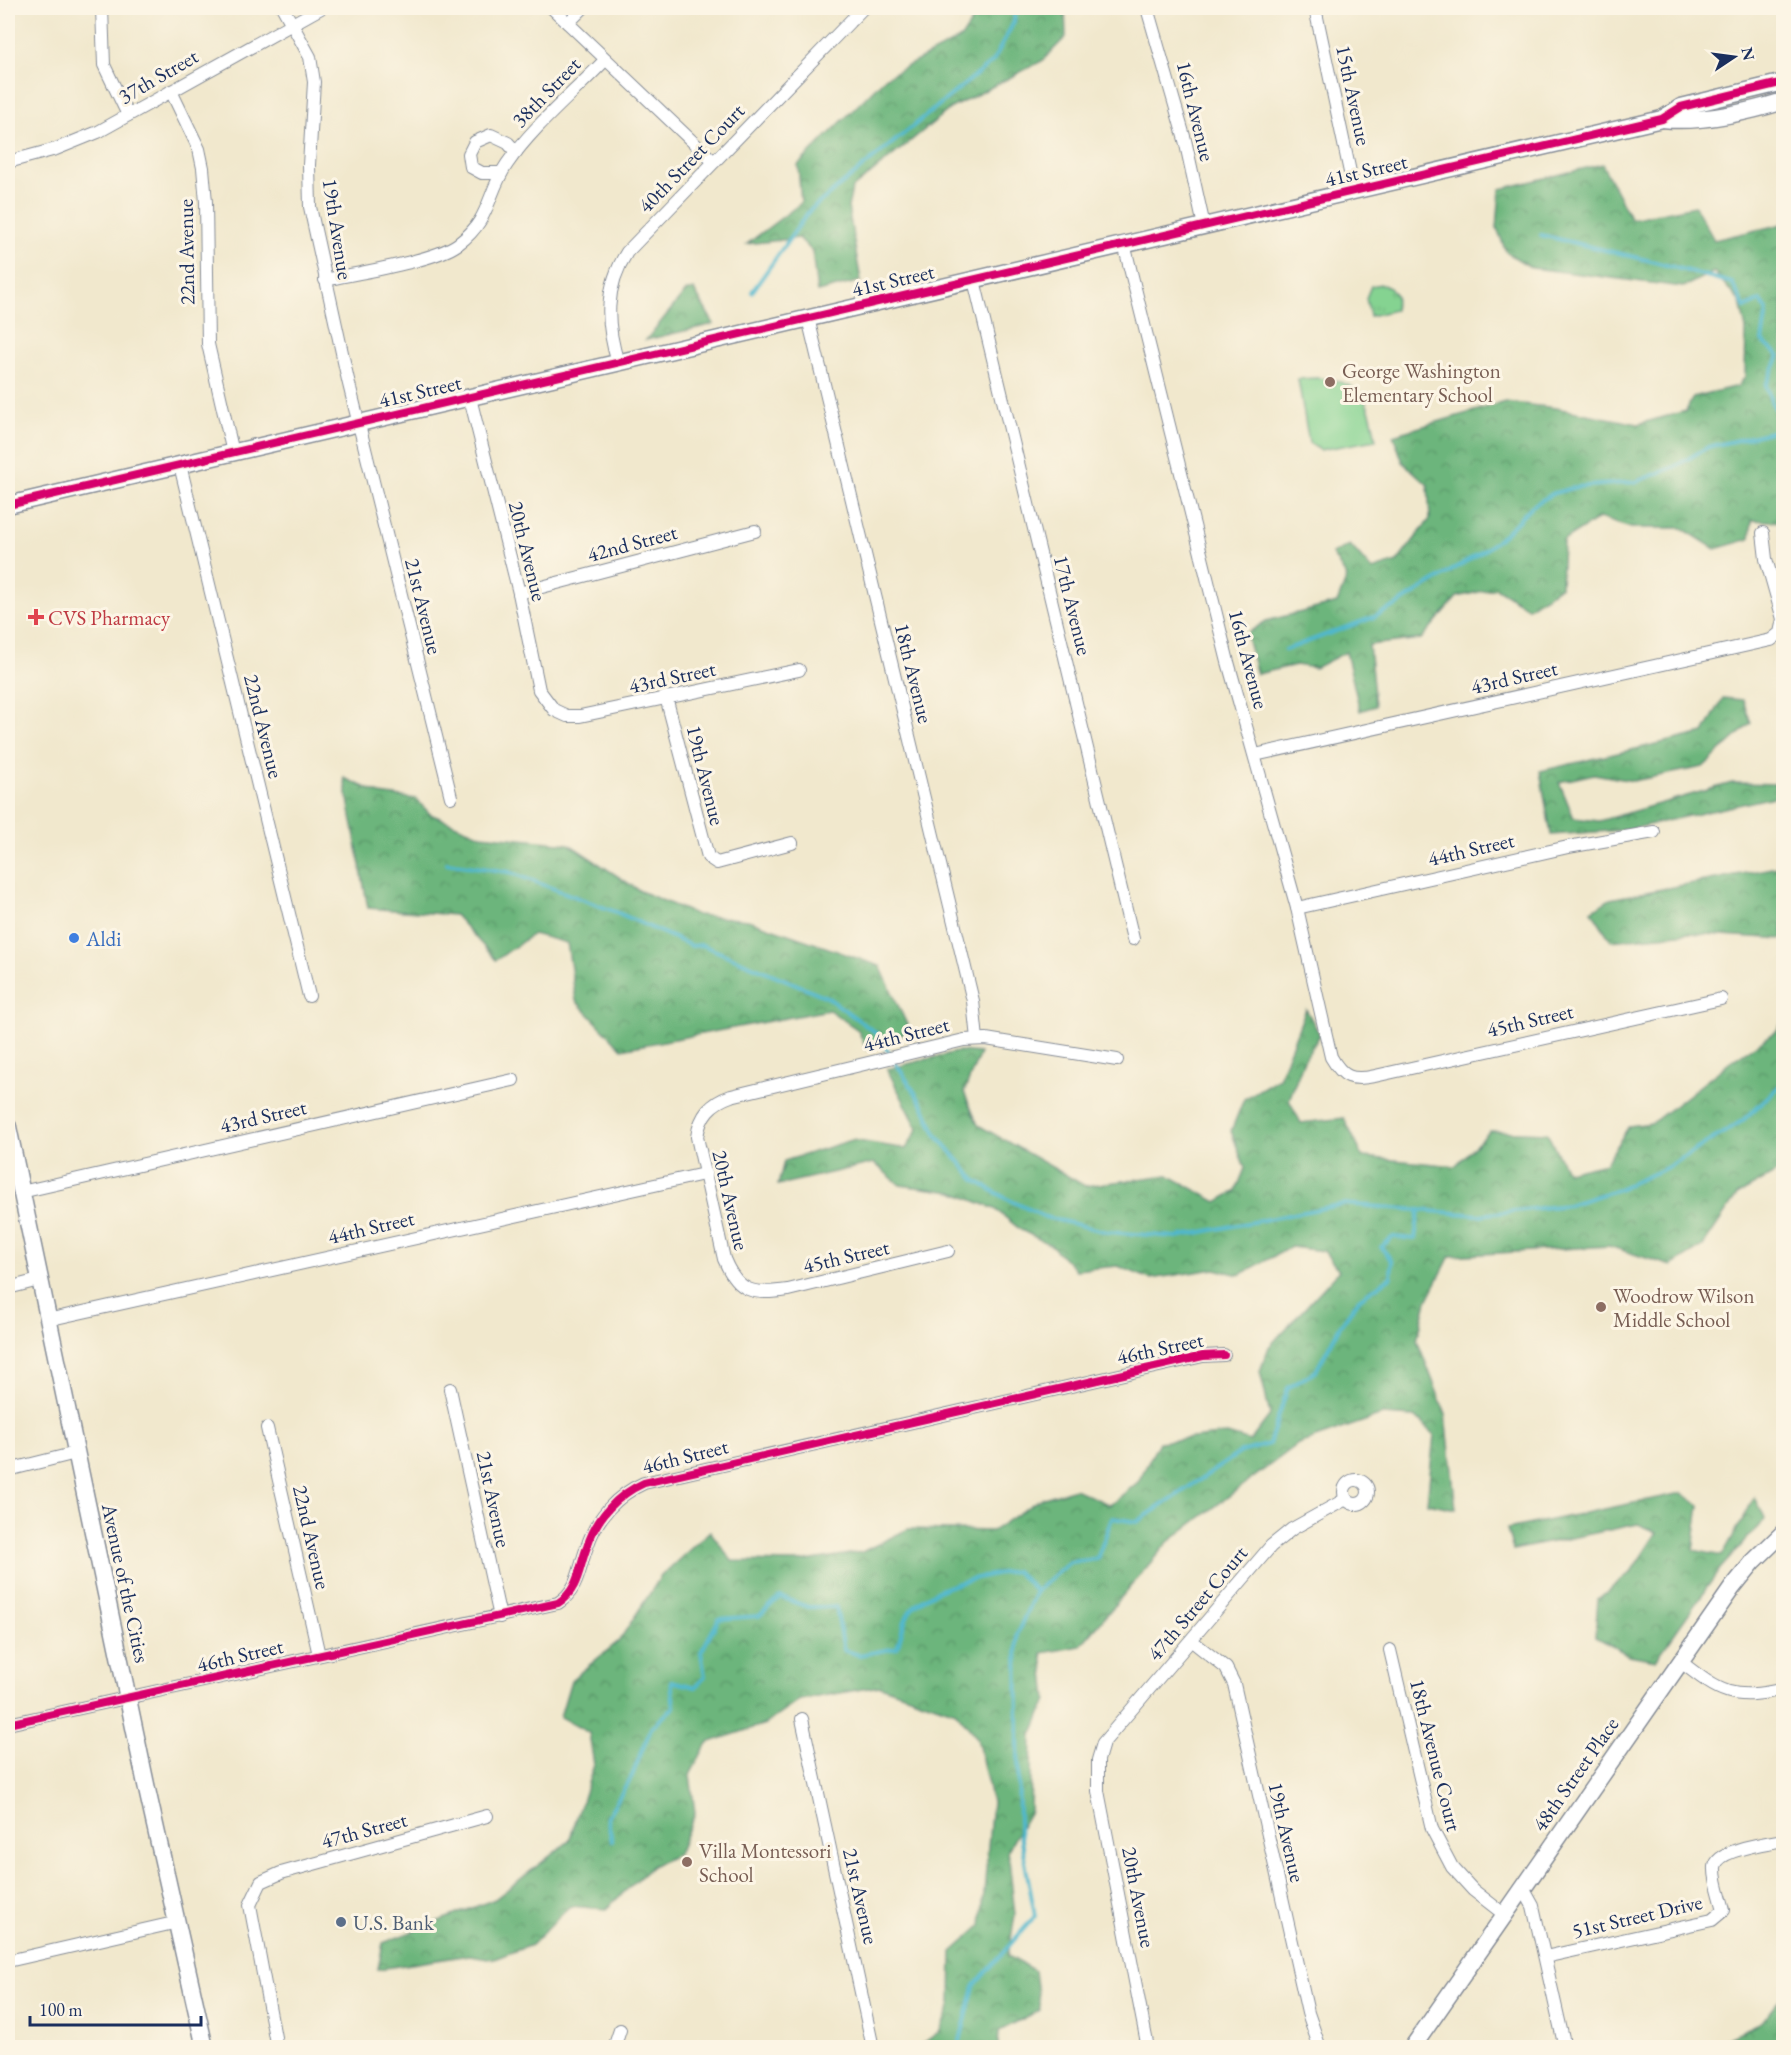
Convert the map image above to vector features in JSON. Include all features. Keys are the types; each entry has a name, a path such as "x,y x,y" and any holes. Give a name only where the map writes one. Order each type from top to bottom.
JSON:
{"street":[{"path":"102,8 104,65 128,115"},
{"name":"19th Avenue","path":"283,8 310,57 314,81 309,165 310,207 359,424"},
{"name":"37th Street","path":"8,162 56,149 98,132 321,8"},
{"path":"552,8 714,162"},
{"path":"568,23 583,8"},
{"name":"40th Street Court","path":"618,363 608,308 616,273 627,252 862,8"},
{"name":"16th Avenue","path":"1147,8 1185,140 1204,226"},
{"name":"15th Avenue","path":"1316,8 1354,191"},
{"name":"38th Street","path":"325,280 437,254 457,245 486,214 501,173 516,152 605,60"},
{"name":"41st Street","path":"8,505 1662,119 1681,107 1784,82"},
{"name":"22nd Avenue","path":"171,91 194,134 203,168 208,344 233,453"},
{"name":"41st Street","path":"1662,119 1681,121 1711,117 1784,101"},
{"name":"38th Street","path":"501,173 482,173 471,167 469,154 475,142 490,135 508,143 516,152"},
{"name":"16th Avenue","path":"1124,244 1228,662 1297,908 1331,1057 1348,1078"},
{"name":"17th Avenue","path":"974,280 1134,939"},
{"name":"18th Avenue","path":"808,318 973,1000 977,1039"},
{"name":"20th Avenue","path":"470,398 519,593 539,690 554,710"},
{"name":"21st Avenue","path":"359,424 451,797"},
{"name":"22nd Avenue","path":"180,465 309,996"},
{"name":"42nd Street","path":"519,593 755,531"},
{"name":"43rd Street","path":"1255,755 1771,640 1780,633 1783,619 1766,559 1763,533"},
{"name":"43rd Street","path":"554,710 567,716 580,716 799,670"},
{"name":"19th Avenue","path":"666,697 703,846 712,861 717,863 792,843"},
{"name":"44th Street","path":"1297,908 1568,847 1654,832"},
{"name":"45th Street","path":"1348,1078 1354,1080 1375,1076 1721,999"},
{"name":"44th Street","path":"710,1108 731,1096 977,1039 1117,1060"},
{"name":"43rd Street","path":"21,1192 513,1080"},
{"name":"20th Avenue","path":"710,1108 701,1121 697,1137 704,1174 724,1259 737,1283 752,1291"},
{"name":"Avenue of the Cities","path":"8,1127 47,1320 205,2048"},
{"name":"44th Street","path":"47,1320 704,1174"},
{"name":"45th Street","path":"752,1291 768,1293 788,1290 948,1251"},
{"path":"8,1288 39,1280"},
{"name":"46th Street","path":"8,1724 550,1605 565,1598 576,1585 586,1548 598,1523 624,1495 644,1483 1203,1356 1224,1355"},
{"name":"21st Avenue","path":"450,1389 500,1617"},
{"name":"22nd Avenue","path":"267,1428 319,1655"},
{"path":"8,1470 76,1453"},
{"name":"47th Street Court","path":"1099,1754 1110,1734 1271,1546 1293,1529 1346,1499"},
{"name":"48th Street Place","path":"1412,2048 1732,1588 1753,1562 1784,1532"},
{"name":"19th Avenue","path":"1192,1641 1226,1668 1234,1684 1308,2013 1320,2048"},
{"name":"18th Avenue Court","path":"1390,1650 1432,1829 1452,1867 1473,1890 1505,1915"},
{"path":"1681,1662 1719,1689 1738,1696 1784,1689"},
{"name":"21st Avenue","path":"802,1719 873,2048"},
{"name":"20th Avenue","path":"1099,1754 1098,1791 1148,2048"},
{"name":"47th Street","path":"277,2048 250,1905 261,1882 281,1873 487,1816"},
{"name":"51st Street Drive","path":"1545,1957 1712,1920 1724,1910 1715,1866 1718,1860 1728,1852 1784,1839"},
{"path":"1523,1888 1533,1906 1565,2048"},
{"path":"8,1961 178,1922"},
{"path":"614,2048 620,2030"}],"green space":[{"path":"981,8 1065,8 1066,37 1042,61 951,108 852,189 848,207 861,281 817,292 812,251 799,238 747,244 801,203 798,165 886,77 961,38"},
{"path":"1602,164 1631,219 1695,206 1714,240 1783,224 1783,522 1752,520 1750,539 1715,549 1682,528 1631,528 1599,518 1563,541 1561,586 1528,608 1496,588 1457,597 1421,639 1369,645 1375,706 1360,711 1346,652 1315,668 1296,665 1257,674 1246,634 1266,621 1337,603 1347,577 1332,554 1350,545 1372,570 1397,562 1430,519 1428,485 1403,462 1393,435 1505,402 1556,408 1638,424 1686,411 1693,397 1738,386 1745,377 1746,329 1740,302 1714,272 1683,287 1532,268 1506,252 1497,228 1500,189"},
{"path":"1381,284 1390,288 1396,295 1395,310 1370,316 1366,298 1371,286"},
{"path":"694,290 714,324 646,340 686,291"},
{"path":"1316,378 1344,383 1361,394 1370,413 1376,440 1320,450 1309,443 1298,379"},
{"path":"1723,698 1743,700 1751,723 1703,767 1633,781 1594,774 1559,782 1574,818 1599,821 1732,783 1783,784 1783,795 1626,830 1551,835 1540,771 1704,733"},
{"path":"344,778 380,794 416,799 430,814 481,835 569,844 640,891 697,915 748,920 880,966 910,1031 867,1050 858,1030 829,1010 622,1049 576,1001 567,943 533,934 496,960 455,915 368,908"},
{"path":"1783,866 1783,939 1689,933 1611,941 1592,911 1610,899"},
{"path":"1306,1009 1320,1035 1304,1060 1289,1100 1301,1123 1344,1118 1363,1157 1455,1166 1490,1131 1547,1133 1567,1172 1606,1163 1629,1126 1652,1123 1733,1060 1777,1031 1783,1021 1783,1169 1737,1195 1703,1246 1671,1266 1609,1246 1450,1256 1427,1301 1417,1340 1446,1415 1456,1509 1427,1503 1434,1434 1415,1417 1382,1415 1298,1444 1168,1542 1080,1646 1042,1653 1047,1700 1032,1735 1030,1811 1008,1850 1015,1915 1008,1956 1035,1971 1040,2010 999,2031 998,2047 918,2047 940,2031 951,2004 952,1952 981,1926 992,1802 977,1738 956,1712 880,1686 800,1700 765,1724 707,1743 690,1775 695,1813 678,1854 652,1866 606,1909 570,1906 531,1945 494,1959 470,1955 378,1969 383,1943 495,1899 569,1841 594,1765 589,1733 560,1717 571,1680 619,1641 661,1576 710,1531 732,1561 800,1562 862,1552 908,1529 992,1531 1040,1499 1075,1489 1110,1505 1138,1482 1159,1442 1227,1434 1250,1441 1270,1415 1260,1371 1269,1347 1339,1271 1324,1251 1291,1247 1239,1275 1215,1269 1150,1279 1118,1266 1076,1270 1051,1245 1021,1230 995,1209 953,1192 900,1185 874,1163 778,1185 784,1161 852,1140 906,1149 918,1129 887,1069 960,1051 980,1053 964,1092 978,1125 1085,1186 1168,1175 1217,1202 1236,1191 1245,1168 1231,1131 1244,1099 1279,1078"},
{"path":"1682,1493 1699,1505 1693,1550 1722,1556 1755,1497 1765,1519 1720,1569 1656,1660 1629,1655 1595,1637 1598,1599 1631,1572 1657,1532 1638,1524 1513,1550 1507,1529"},
{"path":"1783,1995 1783,2047 1707,2047 1762,2022"}],"waterway":[{"path":"752,292 809,211 993,61 1014,22 1015,8"},
{"path":"1541,235 1732,283 1745,308 1760,300 1767,310 1762,341 1779,356 1766,385 1771,401 1784,424"},
{"path":"1285,650 1374,617 1395,606 1486,549 1506,533 1532,506 1554,493 1577,487 1635,482 1674,467 1708,447 1784,429"},
{"path":"447,863 509,872 616,912 692,946 702,945 827,997 876,1033 923,1105 936,1134 975,1180 1005,1198 1045,1217 1108,1232 1177,1237 1344,1204 1479,1215 1568,1205 1616,1190 1668,1167 1742,1121 1784,1082"},
{"path":"960,2041 974,1986 1035,1916 1019,1829 1017,1634 1036,1591 1070,1562 1097,1559 1112,1518 1137,1522 1241,1452 1269,1444 1288,1388 1316,1371 1340,1326 1360,1298 1391,1277 1392,1261 1381,1247 1393,1237 1415,1239 1419,1210"},
{"path":"612,1841 607,1817 632,1776 651,1728 674,1707 671,1681 695,1687 705,1677 701,1652 719,1619 759,1616 780,1597 808,1607 836,1607 844,1650 859,1655 897,1648 905,1622 912,1609 933,1594 961,1582 1016,1571 1036,1591"}],"cycle path":[{"path":"8,505 1662,119 1681,107 1784,82"},
{"path":"8,1724 558,1603 565,1598 574,1585 591,1536 602,1517 616,1501 644,1483 1203,1356 1224,1355"}],"place":[{"name":"George Washington Elementary School","path":"1330,382"},
{"name":"CVS Pharmacy","path":"36,617"},
{"name":"Aldi","path":"74,938"},
{"name":"Woodrow Wilson Middle School","path":"1601,1307"},
{"name":"Villa Montessori School","path":"687,1862"},
{"name":"U.S. Bank","path":"341,1922"}]}
